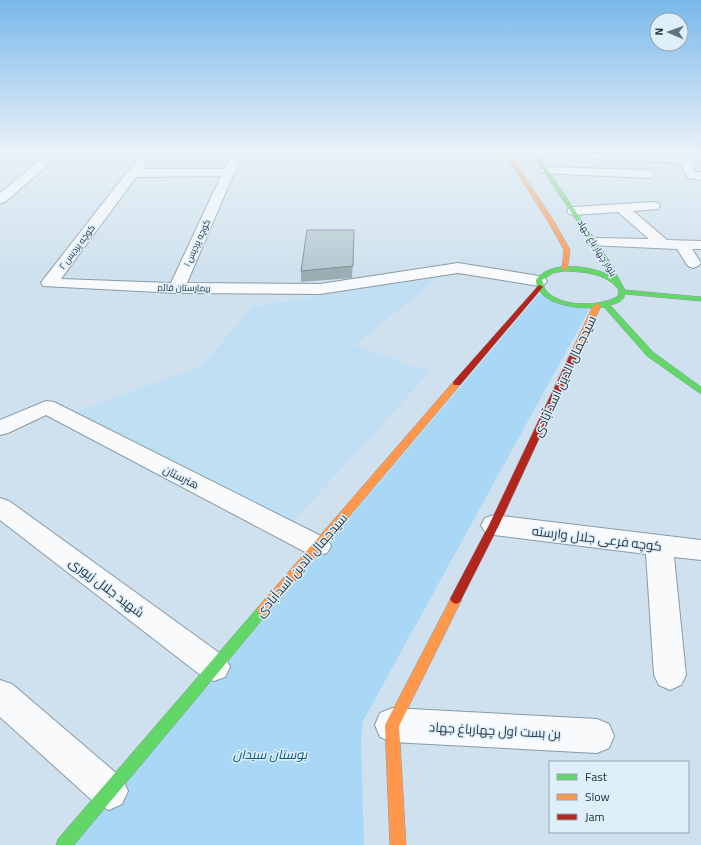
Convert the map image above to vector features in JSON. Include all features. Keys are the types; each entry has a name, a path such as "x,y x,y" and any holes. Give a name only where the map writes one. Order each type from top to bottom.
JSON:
{"main road":[{"path":"532,192 567,250 565,269"},
{"name":"بلوار چهار باغ جهاد","path":"561,192 605,259 620,288"},
{"name":"سیدجمال الدین اسدآبادی","path":"64,845 539,284 541,277 547,273 565,269 590,271 611,279 620,288"},
{"path":"539,284 545,294 555,300 568,304 602,306 620,299 620,288 701,299"},
{"path":"602,306 650,354 701,391"},
{"name":"سیدجمال الدین اسدآبادی","path":"398,845 392,725 494,525 602,306"}],"street":[{"path":"0,199 8,192"},
{"name":"کوچه پردیس ۲","path":"49,283 117,192"},
{"name":"کوچه پردیس ۱","path":"176,288 220,192"},
{"path":"574,211 654,206 640,193"},
{"path":"622,209 663,244"},
{"path":"594,242 701,245"},
{"path":"681,244 693,263"},
{"name":"بیمارستان قائم","path":"49,283 176,288 320,289 458,268 539,284"},
{"name":"هنرستان","path":"0,428 46,407 317,546"},
{"name":"شهید جلال زیوری","path":"0,508 214,667"},
{"name":"کوچه فرعی جلال وارسته","path":"494,525 701,550"},
{"path":"659,546 670,675"},
{"path":"0,695 109,791"},
{"name":"بن بست اول چهارباغ جهاد","path":"392,725 598,736"}],"shaded area":[{"path":"443,274 355,345 430,372 293,522 74,412 201,366 253,307"}],"green space":[{"name":"بوستان سیدان","path":"539,294 589,310 363,721 361,739 364,845 73,845"}],"building":[{"path":"307,230 354,230 353,266 301,271"}],"traffic: fast":[{"path":"560,192 605,259 618,284"},
{"path":"565,269 589,271 612,279 622,290 621,297 613,302 602,305 588,306 561,302 549,296 542,289 539,280 547,273 565,269"},
{"path":"622,292 701,299"},
{"path":"606,305 650,354 701,391"},
{"path":"64,845 263,610"}],"traffic: slow":[{"path":"532,192 567,250 565,269"},
{"path":"573,357 597,306"},
{"path":"263,610 457,383"},
{"path":"398,845 392,725 456,599"}],"traffic: jam":[{"path":"457,383 540,287"},
{"path":"456,599 494,525 573,357"}]}
